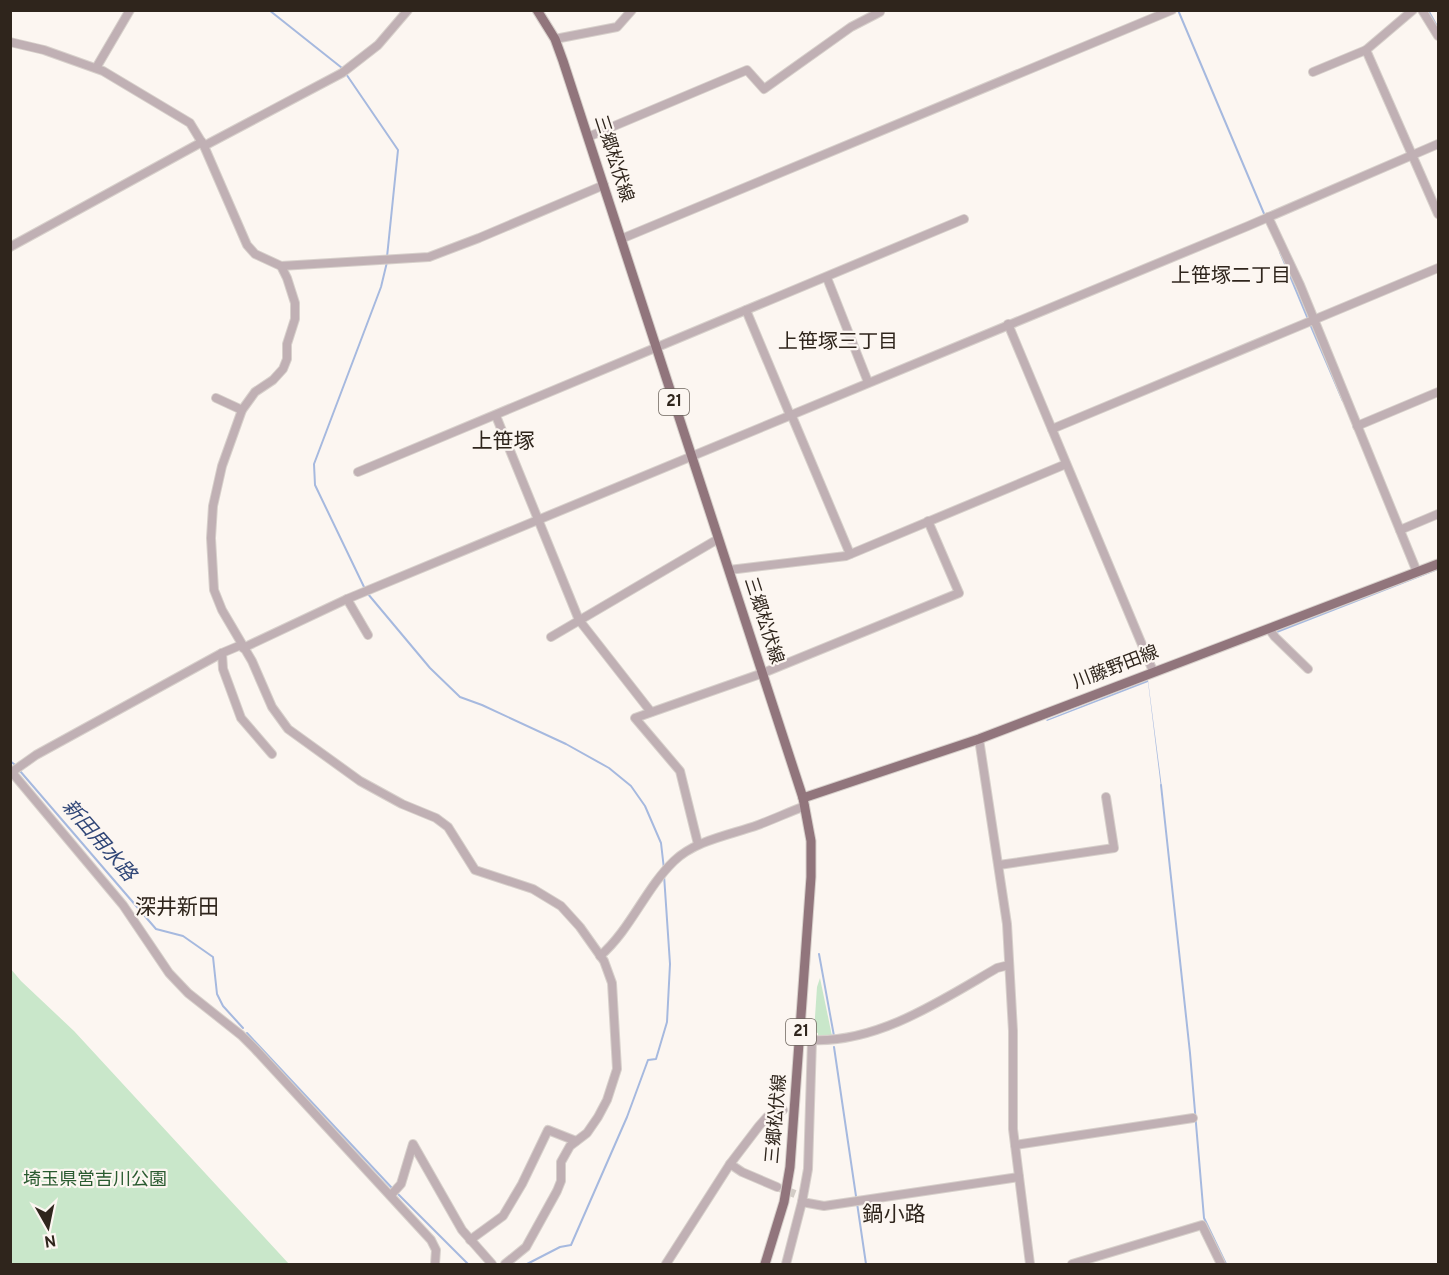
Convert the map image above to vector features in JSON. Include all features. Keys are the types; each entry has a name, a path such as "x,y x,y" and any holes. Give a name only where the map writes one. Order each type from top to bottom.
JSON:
{"main road":[{"name":"三郷松伏線","path":"537,10 555,39 604,185 804,802 812,841 790,1167 782,1210 765,1264"},
{"name":"川藤野田線","path":"804,802 979,739 1438,564"}],"street":[{"path":"96,68 130,10"},
{"path":"10,247 178,154 203,144 342,73 378,45 408,10"},
{"path":"555,39 616,27 632,10"},
{"path":"621,239 1172,10"},
{"path":"1313,72 1366,50 1413,10"},
{"path":"1422,10 1438,36"},
{"path":"588,137 747,70 764,89 851,27 880,12"},
{"path":"10,42 44,50 96,68 185,119 195,128 203,144 249,249 281,266 429,257 604,185"},
{"path":"1366,50 1438,214"},
{"path":"435,1264 437,1257 434,1245 390,1196 241,1035 188,993 173,978 123,905 11,771 222,653 1438,144"},
{"path":"1268,217 1314,321 1417,572"},
{"path":"358,472 964,219"},
{"path":"281,266 287,278 296,310 294,325 286,344 287,359 279,375 255,392 242,410 222,466 213,506 211,538 214,590 252,662 272,707 282,722 297,737 360,781 402,804 436,818 448,827 475,870 533,890 561,906 580,927 605,963 612,983 617,1069 606,1100 587,1133 570,1146 561,1162 561,1181 557,1191 526,1246 505,1264"},
{"path":"1052,429 1438,268"},
{"path":"827,278 868,382"},
{"path":"746,310 850,554"},
{"path":"1008,324 1153,671"},
{"path":"1357,426 1438,392"},
{"path":"219,399 242,410"},
{"path":"496,416 579,620 651,712"},
{"path":"729,570 850,554 1066,464"},
{"path":"1400,530 1438,514"},
{"path":"698,844 680,771 635,718 763,673 958,593 928,521"},
{"path":"551,637 718,539"},
{"path":"347,600 368,634"},
{"path":"1269,629 1308,669"},
{"path":"222,653 224,669 241,718 272,754"},
{"path":"979,739 1007,924 1013,1031 1013,1129 1030,1264"},
{"path":"999,865 1114,848 1106,797"},
{"path":"600,956 622,933 673,862 685,852 698,844 759,825 804,802"},
{"path":"786,1264 808,1168 812,1040 840,1039 903,1020 922,1012 997,968 1009,965"},
{"path":"666,1264 730,1164 767,1117 783,1110"},
{"path":"1015,1144 1193,1118"},
{"path":"470,1240 503,1216 522,1184 548,1130 576,1141"},
{"path":"390,1196 401,1184 413,1144 462,1230 492,1264"},
{"path":"730,1164 742,1172 777,1187"},
{"path":"800,1198 824,1206 1019,1177"},
{"path":"1072,1264 1202,1225 1221,1264"}],"green space":[{"name":"埼玉県営吉川公園","path":"10,968 74,1031 289,1264 11,1264"},
{"path":"820,978 832,1036 818,1036 818,1033 814,1032 817,987"}],"water":[{"path":"1438,568 1438,570 1277,633 1276,631"},
{"path":"1148,680 1162,788 1148,682 1046,720"}],"waterway":[{"path":"269,10 342,68 398,150 387,257"},
{"path":"1178,10 1265,216"},
{"path":"1428,10 1438,28"},
{"path":"1280,252 1308,319"},
{"path":"365,589 315,485 314,464 381,287 387,262"},
{"path":"1310,324 1343,401"},
{"path":"368,594 430,668 460,697 566,744 609,768 631,786 645,806 661,843 664,869"},
{"name":"新田用水路","path":"10,761 14,764"},
{"name":"新田用水路","path":"20,771 156,929 183,936 213,957 217,994 223,1006 243,1028"},
{"path":"1161,785 1190,1053 1204,1218 1226,1264"},
{"path":"527,1264 560,1247 571,1245 627,1117 648,1060 656,1059 667,1022 670,964 664,875"},
{"path":"819,954 834,1036"},
{"name":"新田用水路","path":"247,1033 392,1188"},
{"path":"834,1047 866,1264"},
{"name":"新田用水路","path":"398,1194 468,1264"}],"tunnel":[{"path":"777,1187 795,1194"}],"district":[{"name":"上笹塚二丁目","path":"1231,277"},
{"name":"上笹塚三丁目","path":"838,343"},
{"name":"上笹塚","path":"503,442"},
{"name":"深井新田","path":"177,908"},
{"name":"鍋小路","path":"894,1215"}]}
